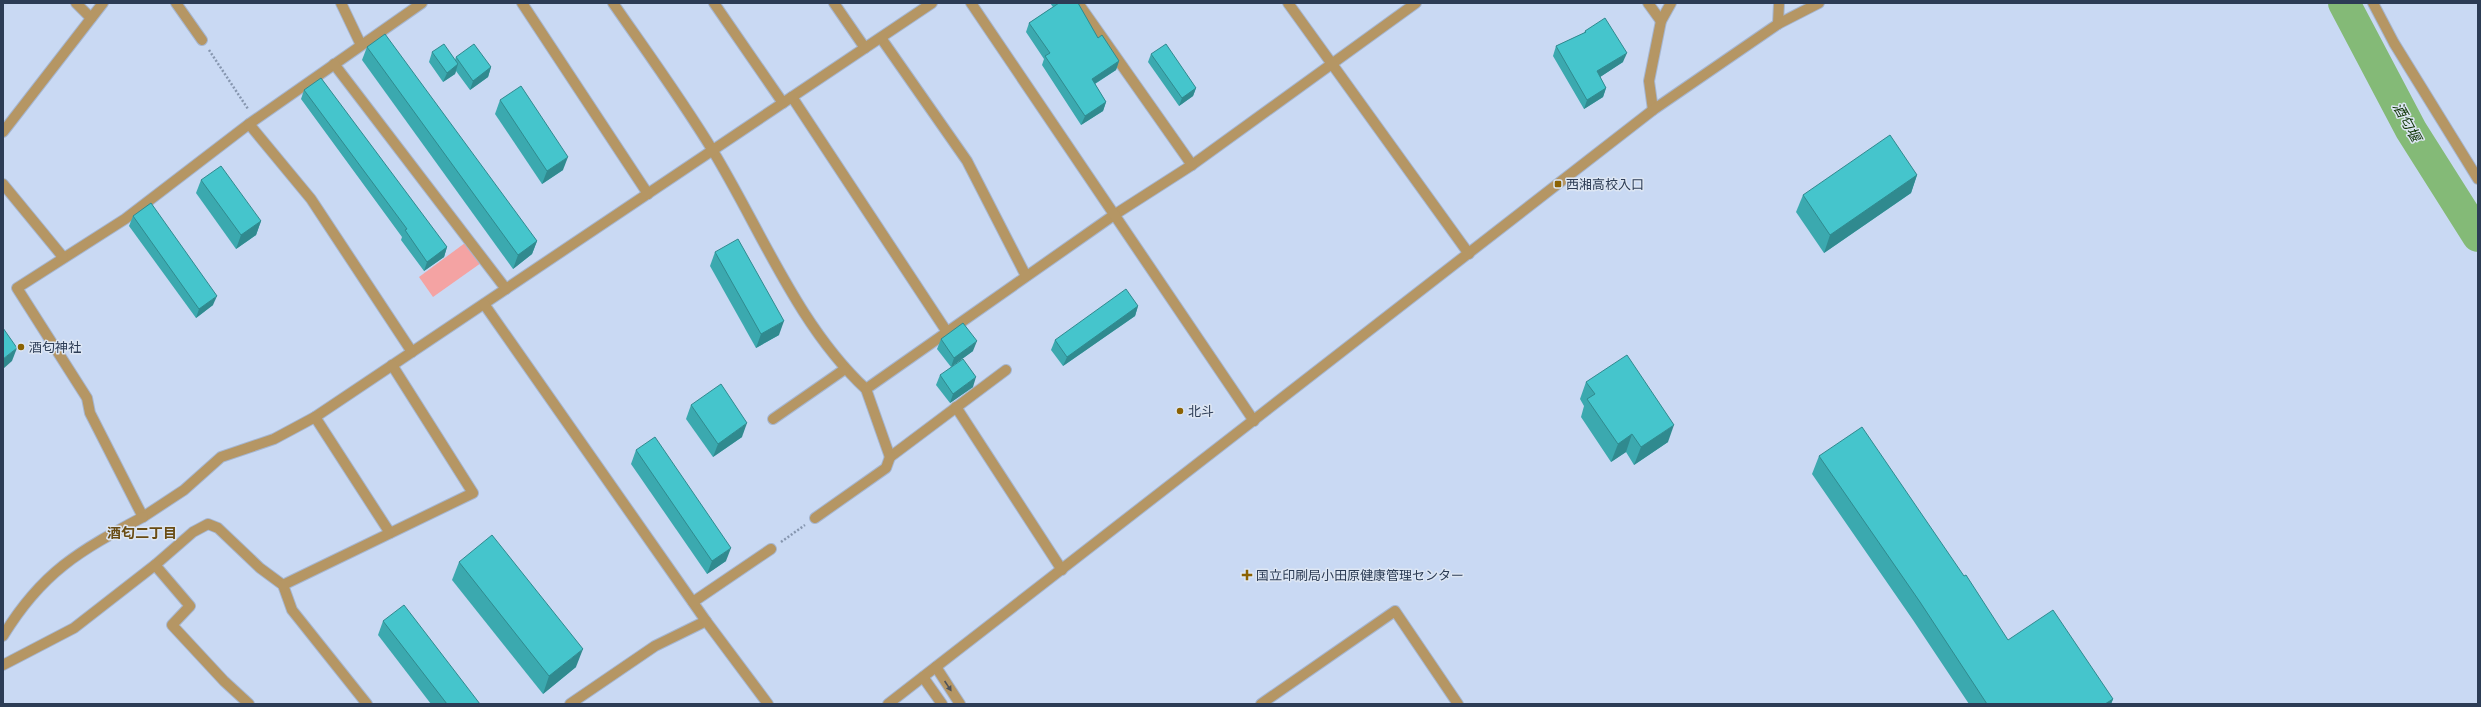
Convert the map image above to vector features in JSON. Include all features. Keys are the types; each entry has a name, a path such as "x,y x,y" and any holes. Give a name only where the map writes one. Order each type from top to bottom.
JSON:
{"street":[{"path":"76,3 91,18"},
{"path":"3,132 103,3"},
{"path":"176,3 202,40"},
{"path":"341,3 361,45"},
{"path":"143,517 90,413 87,398 17,288 63,257 125,219 252,122 422,3"},
{"path":"522,3 648,194"},
{"path":"613,3 713,150 810,322 845,369 866,389 890,457"},
{"path":"714,3 783,103"},
{"path":"834,3 865,48"},
{"path":"3,636 19,609 49,576 77,554 143,517 184,490 221,456 274,439 314,417 932,3"},
{"path":"971,3 1254,421"},
{"path":"1078,3 1192,165"},
{"path":"1288,3 1469,254"},
{"path":"866,389 1114,215 1192,165 1416,3"},
{"path":"1648,3 1661,21"},
{"path":"1653,110 1649,81 1661,21 1671,3"},
{"path":"1778,24 1779,3"},
{"path":"888,704 1653,110 1778,24 1819,3"},
{"path":"2374,3 2402,57 2478,179"},
{"path":"881,38 967,161 1026,276"},
{"path":"334,64 506,289"},
{"path":"792,97 946,332"},
{"path":"252,122 311,199 412,352"},
{"path":"3,184 63,257"},
{"path":"484,304 706,621 768,704"},
{"path":"284,585 473,493 392,365"},
{"path":"772,419 845,369"},
{"path":"815,518 886,468 890,457 1006,370"},
{"path":"956,407 1062,570"},
{"path":"314,417 390,533"},
{"path":"3,665 74,628 155,565 193,532 208,524 218,528 260,568 284,585 292,610 367,704"},
{"path":"693,602 771,549"},
{"path":"155,565 190,606 172,625 224,681 250,704"},
{"path":"1261,704 1395,611 1458,704"},
{"path":"570,704 655,646 706,621"},
{"path":"936,668 960,704"},
{"path":"923,677 942,704"}],"path":[{"path":"202,40 252,122"},
{"path":"771,549 815,518"}],"shaded area":[{"path":"465,243 481,263 433,297 419,277"}],"building":[{"path":"1059,3 1078,3 1098,38 1102,35 1119,61 1092,79 1106,102 1085,116 1045,56 1050,53 1029,23"},
{"path":"1605,18 1627,53 1597,71 1606,88 1587,100 1556,46 1586,32 1585,31"},
{"path":"385,34 537,241 518,255 367,47"},
{"path":"444,44 458,64 447,73 432,52"},
{"path":"474,44 491,67 473,81 456,57"},
{"path":"1166,44 1196,88 1182,98 1151,54"},
{"path":"321,78 447,247 427,262 405,230 407,229 304,90"},
{"path":"521,86 568,157 547,171 500,100"},
{"path":"1890,135 1917,175 1830,235 1803,195"},
{"path":"221,166 261,221 241,235 201,180"},
{"path":"151,203 217,296 199,309 133,216"},
{"path":"738,239 784,321 761,334 715,252"},
{"path":"1126,289 1138,306 1067,357 1055,340"},
{"path":"963,323 977,341 954,358 941,339"},
{"path":"3,328 17,348 3,359"},
{"path":"1627,355 1674,425 1641,447 1632,434 1618,444 1587,399 1595,394 1586,382"},
{"path":"963,359 976,377 953,394 940,375"},
{"path":"721,384 747,423 718,444 691,405"},
{"path":"1862,427 1964,576 1966,575 2008,640 2053,610 2113,699 2105,704 1987,704 1920,602 1819,456"},
{"path":"655,437 731,548 712,561 636,450"},
{"path":"492,535 583,649 549,676 459,562"},
{"path":"404,605 480,704 447,704 383,621"}],"waterway":[{"name":"酒匂堰","path":"2344,3 2411,130 2478,236"}],"place":[{"name":"西湘高校入口","path":"1558,184"},
{"name":"酒匂神社","path":"21,347"},
{"name":"北斗","path":"1180,411"},
{"name":"国立印刷局小田原健康管理センター","path":"1247,575"}],"district":[{"name":"酒匂二丁目","path":"142,533"}]}
